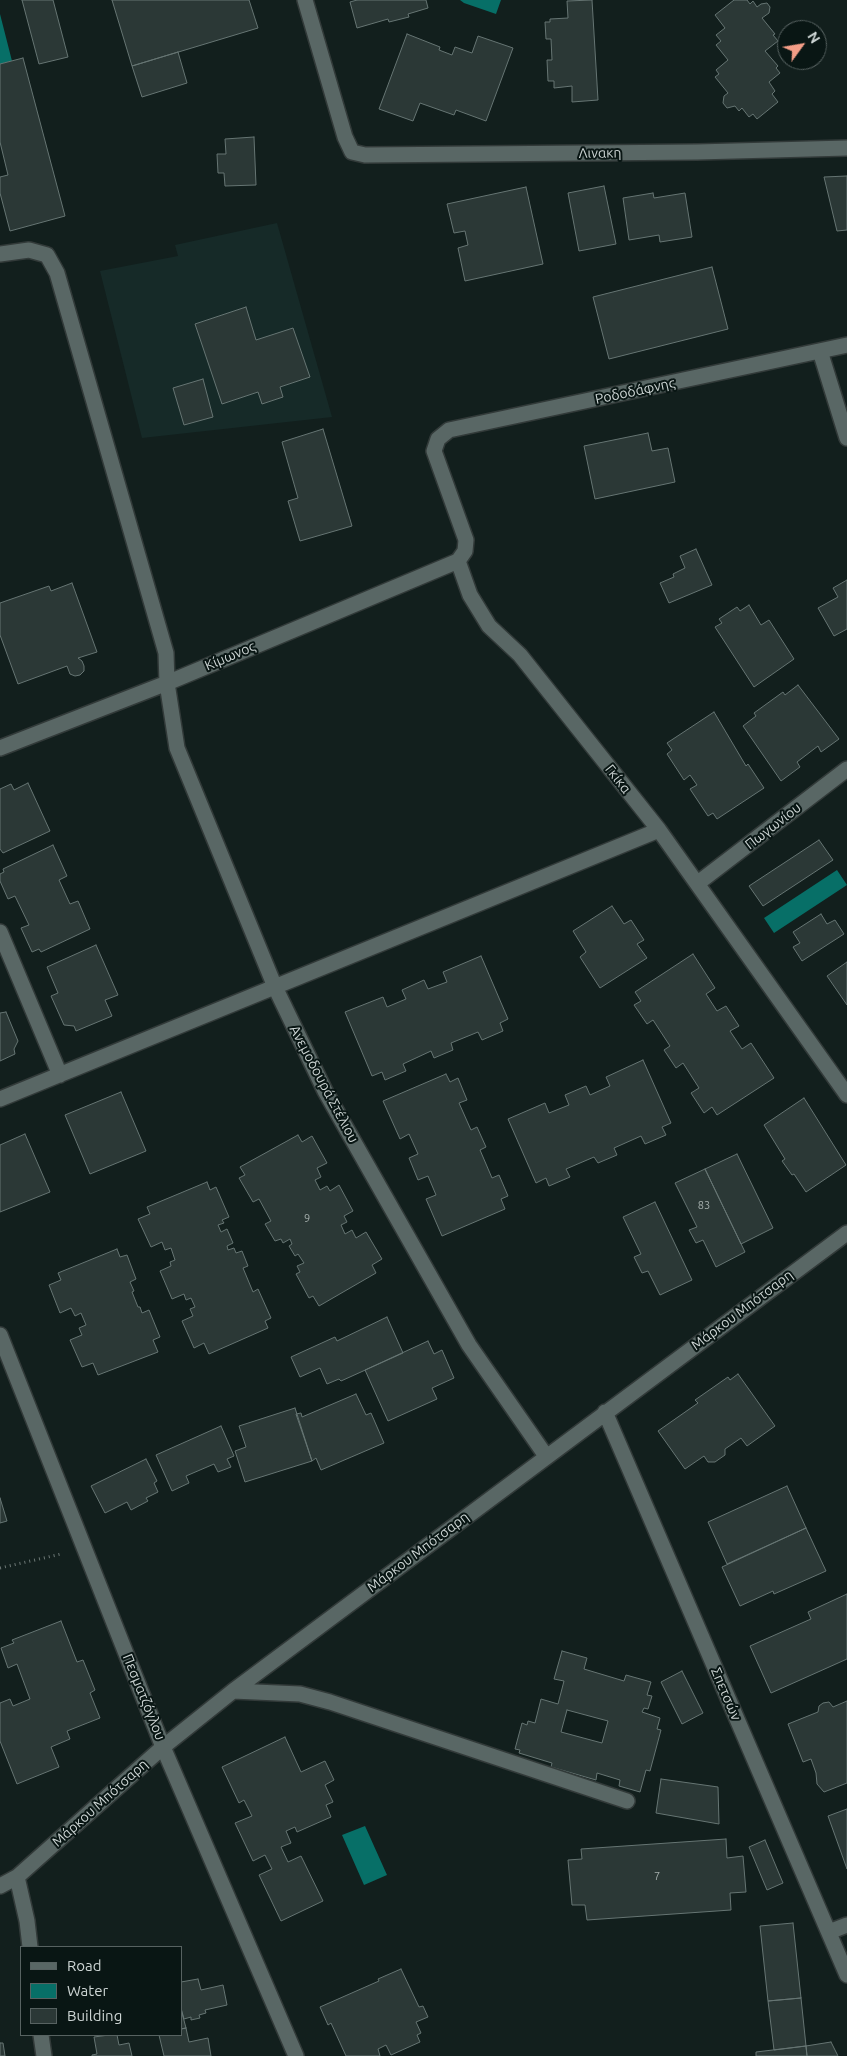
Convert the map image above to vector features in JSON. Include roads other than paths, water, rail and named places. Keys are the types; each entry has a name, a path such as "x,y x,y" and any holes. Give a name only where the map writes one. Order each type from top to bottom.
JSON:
{"street":[{"name":"Λινακη","path":"306,0 345,137 352,152 365,155 847,148"},
{"name":"Ανεμοδουρά Στέλιου","path":"0,254 29,250 47,255 57,273 166,653 167,682 177,748 275,987 325,1091 470,1345 546,1456"},
{"name":"Ροδοδάφνης","path":"458,561 465,552 466,540 434,451 438,438 449,430 847,345"},
{"path":"820,352 847,438"},
{"name":"Κίμωνος","path":"0,748 167,682 458,561"},
{"name":"Γκίκα","path":"458,561 470,595 490,626 520,655 659,830 847,1095"},
{"name":"Πωγωνίου","path":"698,883 847,769"},
{"path":"0,1099 659,830"},
{"path":"0,932 60,1075"},
{"name":"Μάρκου Μπότσαρη","path":"0,1886 18,1877 163,1747 233,1691 847,1232"},
{"name":"Πεσματζόγλου","path":"0,1335 163,1747 296,2056"},
{"name":"Σπετσών","path":"606,1412 847,1975"},
{"path":"233,1691 300,1694 322,1700 627,1801"},
{"path":"18,1877 30,1946"},
{"path":"829,1932 847,1925"},
{"path":"41,2036 44,2056"}],"water":[{"path":"460,0 501,0 496,14"},
{"path":"0,14 12,61 0,64"},
{"path":"837,870 847,885 774,933 764,918"},
{"path":"365,1826 387,1875 364,1885 342,1835"}]}
